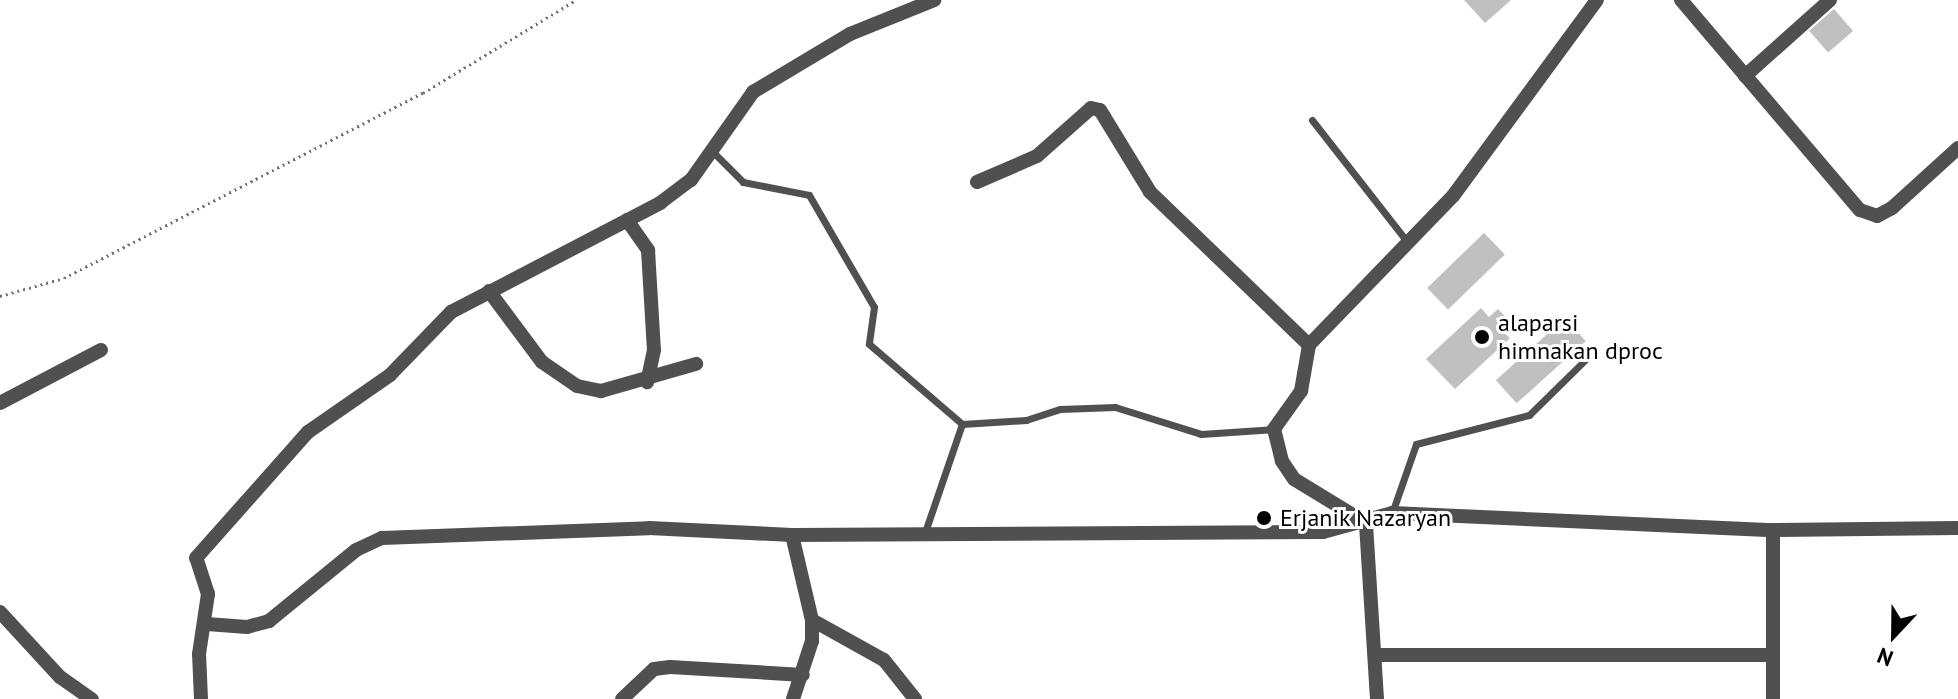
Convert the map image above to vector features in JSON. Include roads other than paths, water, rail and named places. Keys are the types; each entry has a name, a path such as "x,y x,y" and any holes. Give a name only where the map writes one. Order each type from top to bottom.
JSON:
{"street":[{"path":"201,699 199,654 207,624 208,594 196,558 203,547 230,524 308,432 390,375 451,312 627,220 691,180 753,92 850,34 934,0"},
{"path":"1366,523 1294,479 1282,461 1274,429 1301,391 1309,345 1453,196 1597,0"},
{"path":"1681,0 1860,210 1877,216 1892,208 1958,148"},
{"path":"1745,76 1830,0"},
{"path":"977,182 1037,156 1091,108 1100,110 1150,192 1309,345"},
{"path":"627,220 648,250 654,350 647,382"},
{"path":"489,291 558,376 601,391 647,382 696,364"},
{"path":"0,403 101,350"},
{"path":"207,624 247,627 269,621 356,550 382,538 649,528 792,535 1323,532 1366,523 1392,513 1773,530 1958,528"},
{"path":"1366,523 1377,699"},
{"path":"1773,530 1773,699"},
{"path":"792,535 812,620 803,675 793,699"},
{"path":"0,612 60,677 92,699"},
{"path":"812,620 884,660 915,699"},
{"path":"1375,655 1773,655"},
{"path":"622,699 654,669 670,667 803,675"}],"lane":[{"path":"1312,120 1409,244"},
{"path":"711,150 743,182 809,195 874,307 869,344 962,424 1026,420 1060,409 1115,407 1201,434 1274,429"},
{"path":"1392,513 1416,444 1529,415 1589,356"},
{"path":"925,532 962,424"}],"place":[{"name":"alaparsi himnakan dproc","path":"1482,337"},
{"name":"Erjanik Nazaryan","path":"1264,518"}]}
